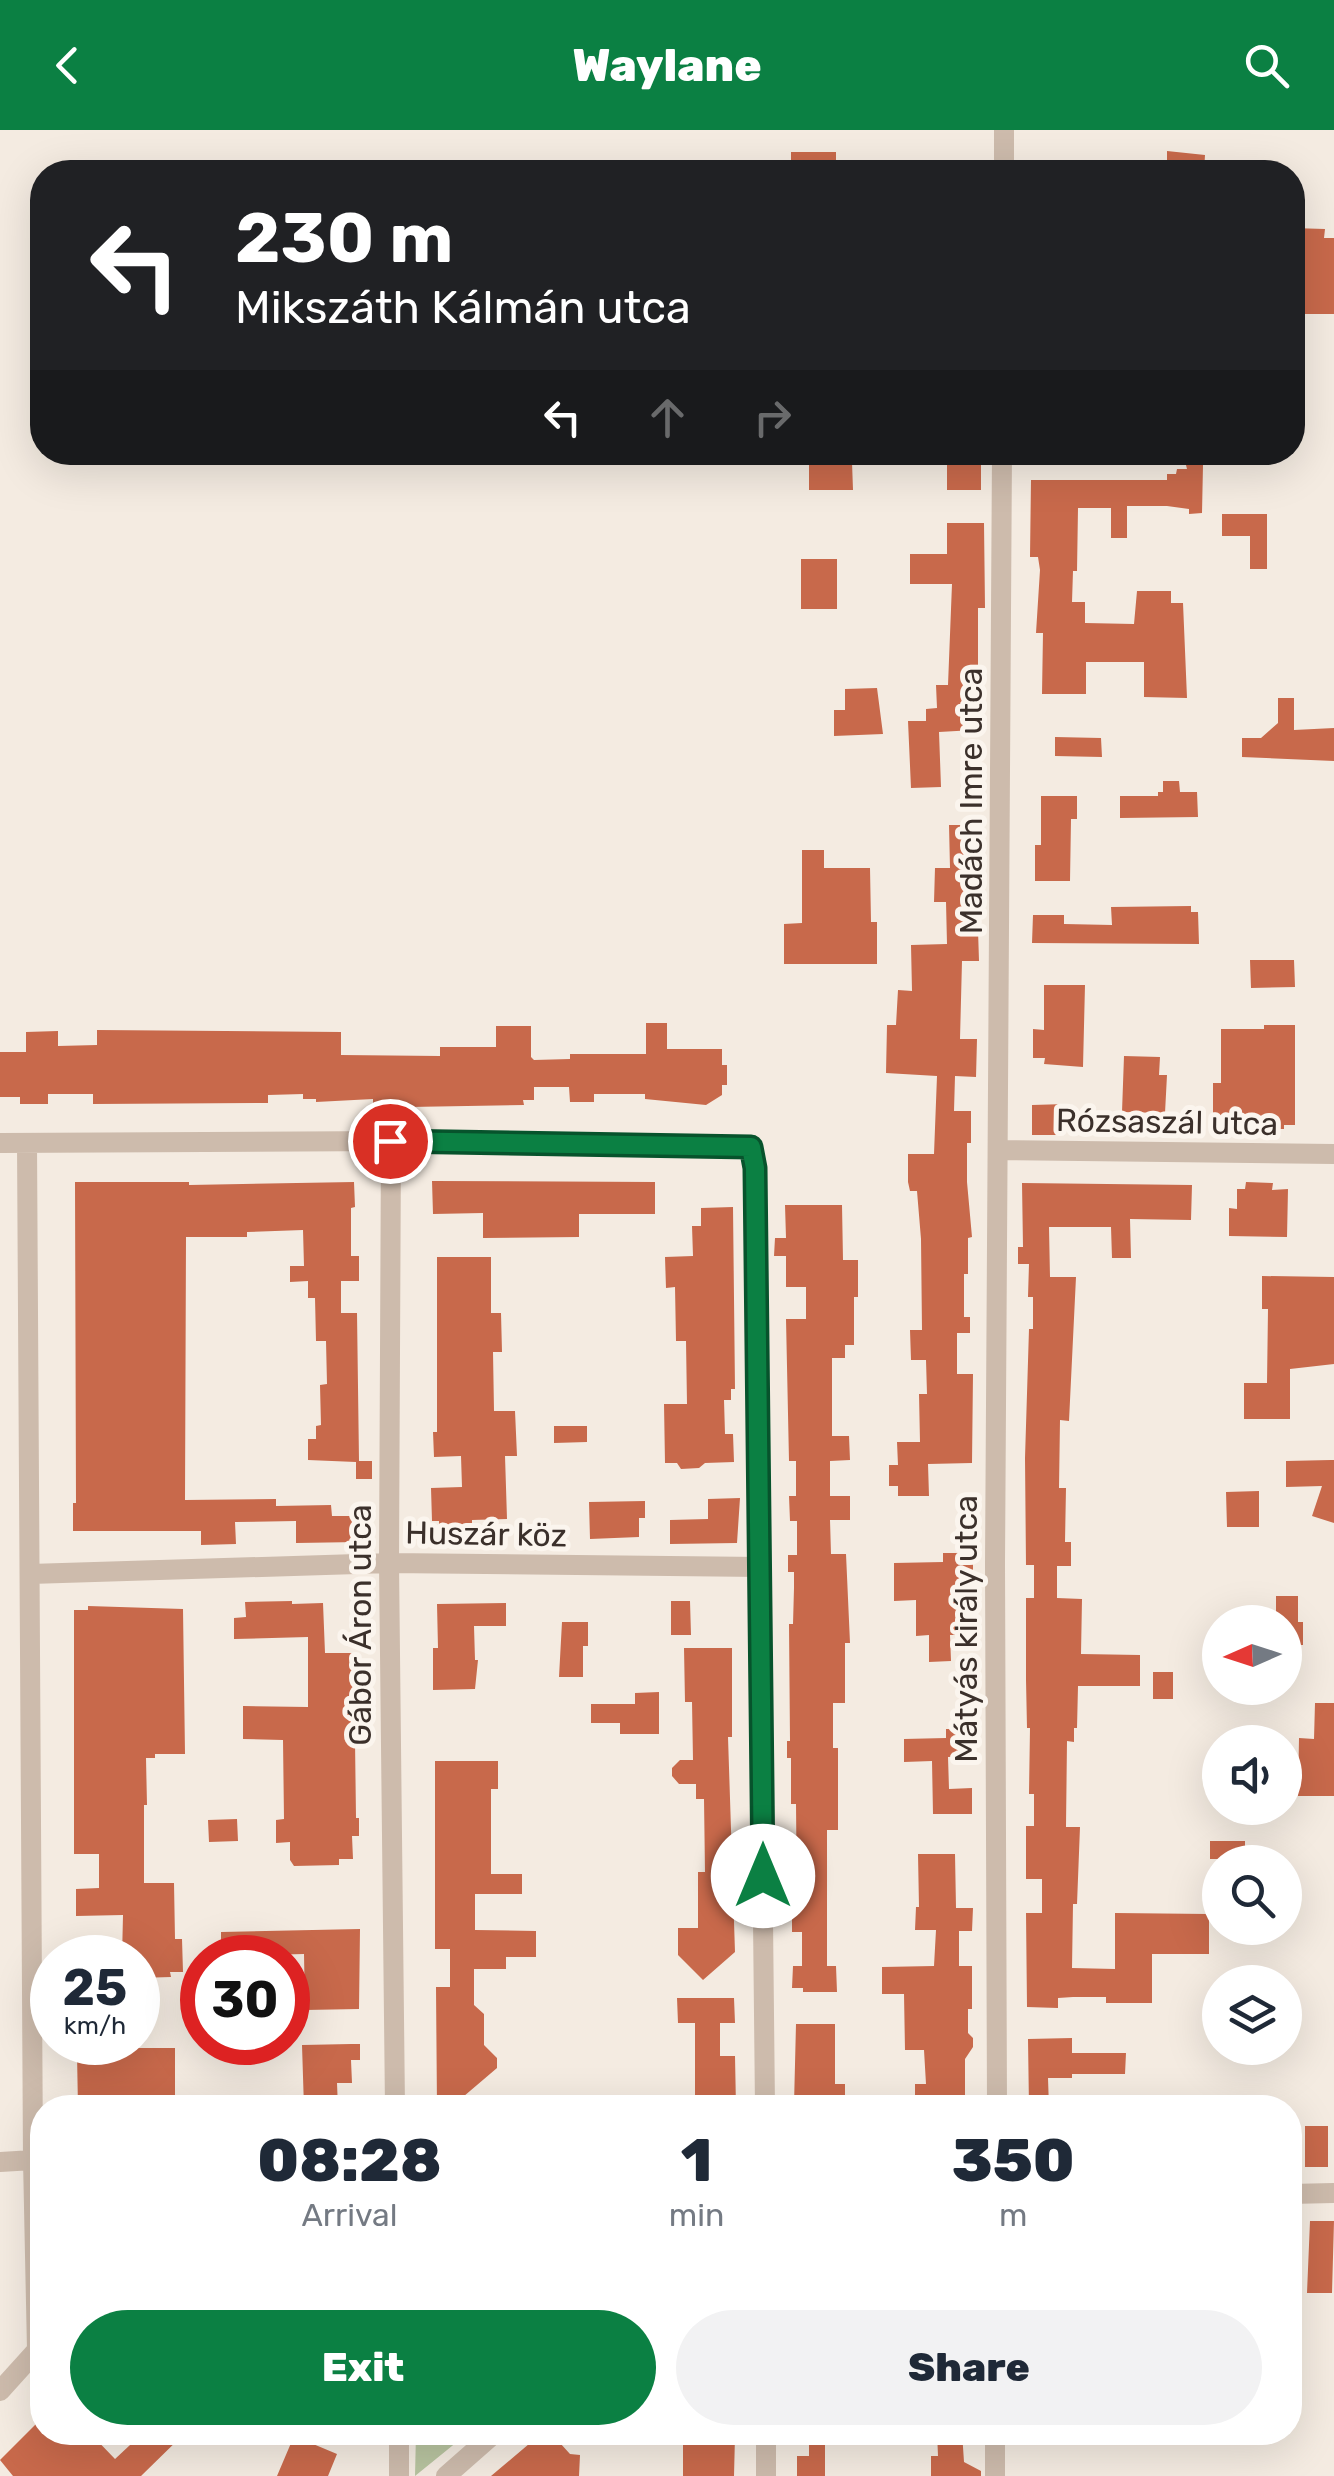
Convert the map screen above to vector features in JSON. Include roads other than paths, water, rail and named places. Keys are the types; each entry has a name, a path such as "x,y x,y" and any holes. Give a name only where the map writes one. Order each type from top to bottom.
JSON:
{"street":[{"path":"1004,130 1004,160"},
{"name":"Madách Imre utca","path":"999,1150 1002,465"},
{"path":"0,1143 390,1141 751,1147 755,1168 761,1567 765,2095"},
{"name":"Gábor Áron utca","path":"390,1141 389,1564 396,2095"},
{"path":"27,1143 32,2095"},
{"name":"Rózsaszál utca","path":"999,1150 1334,1154"},
{"name":"Mátyás király utca","path":"997,2095 995,1564 999,1150"},
{"name":"Huszár köz","path":"30,1574 389,1564 761,1567"},
{"path":"0,2162 30,2160"},
{"path":"1302,2193 1334,2192"},
{"path":"0,2391 30,2360"},
{"path":"399,2445 399,2476"},
{"path":"446,2476 481,2445"},
{"path":"766,2445 766,2476"},
{"path":"995,2445 995,2476"}]}
